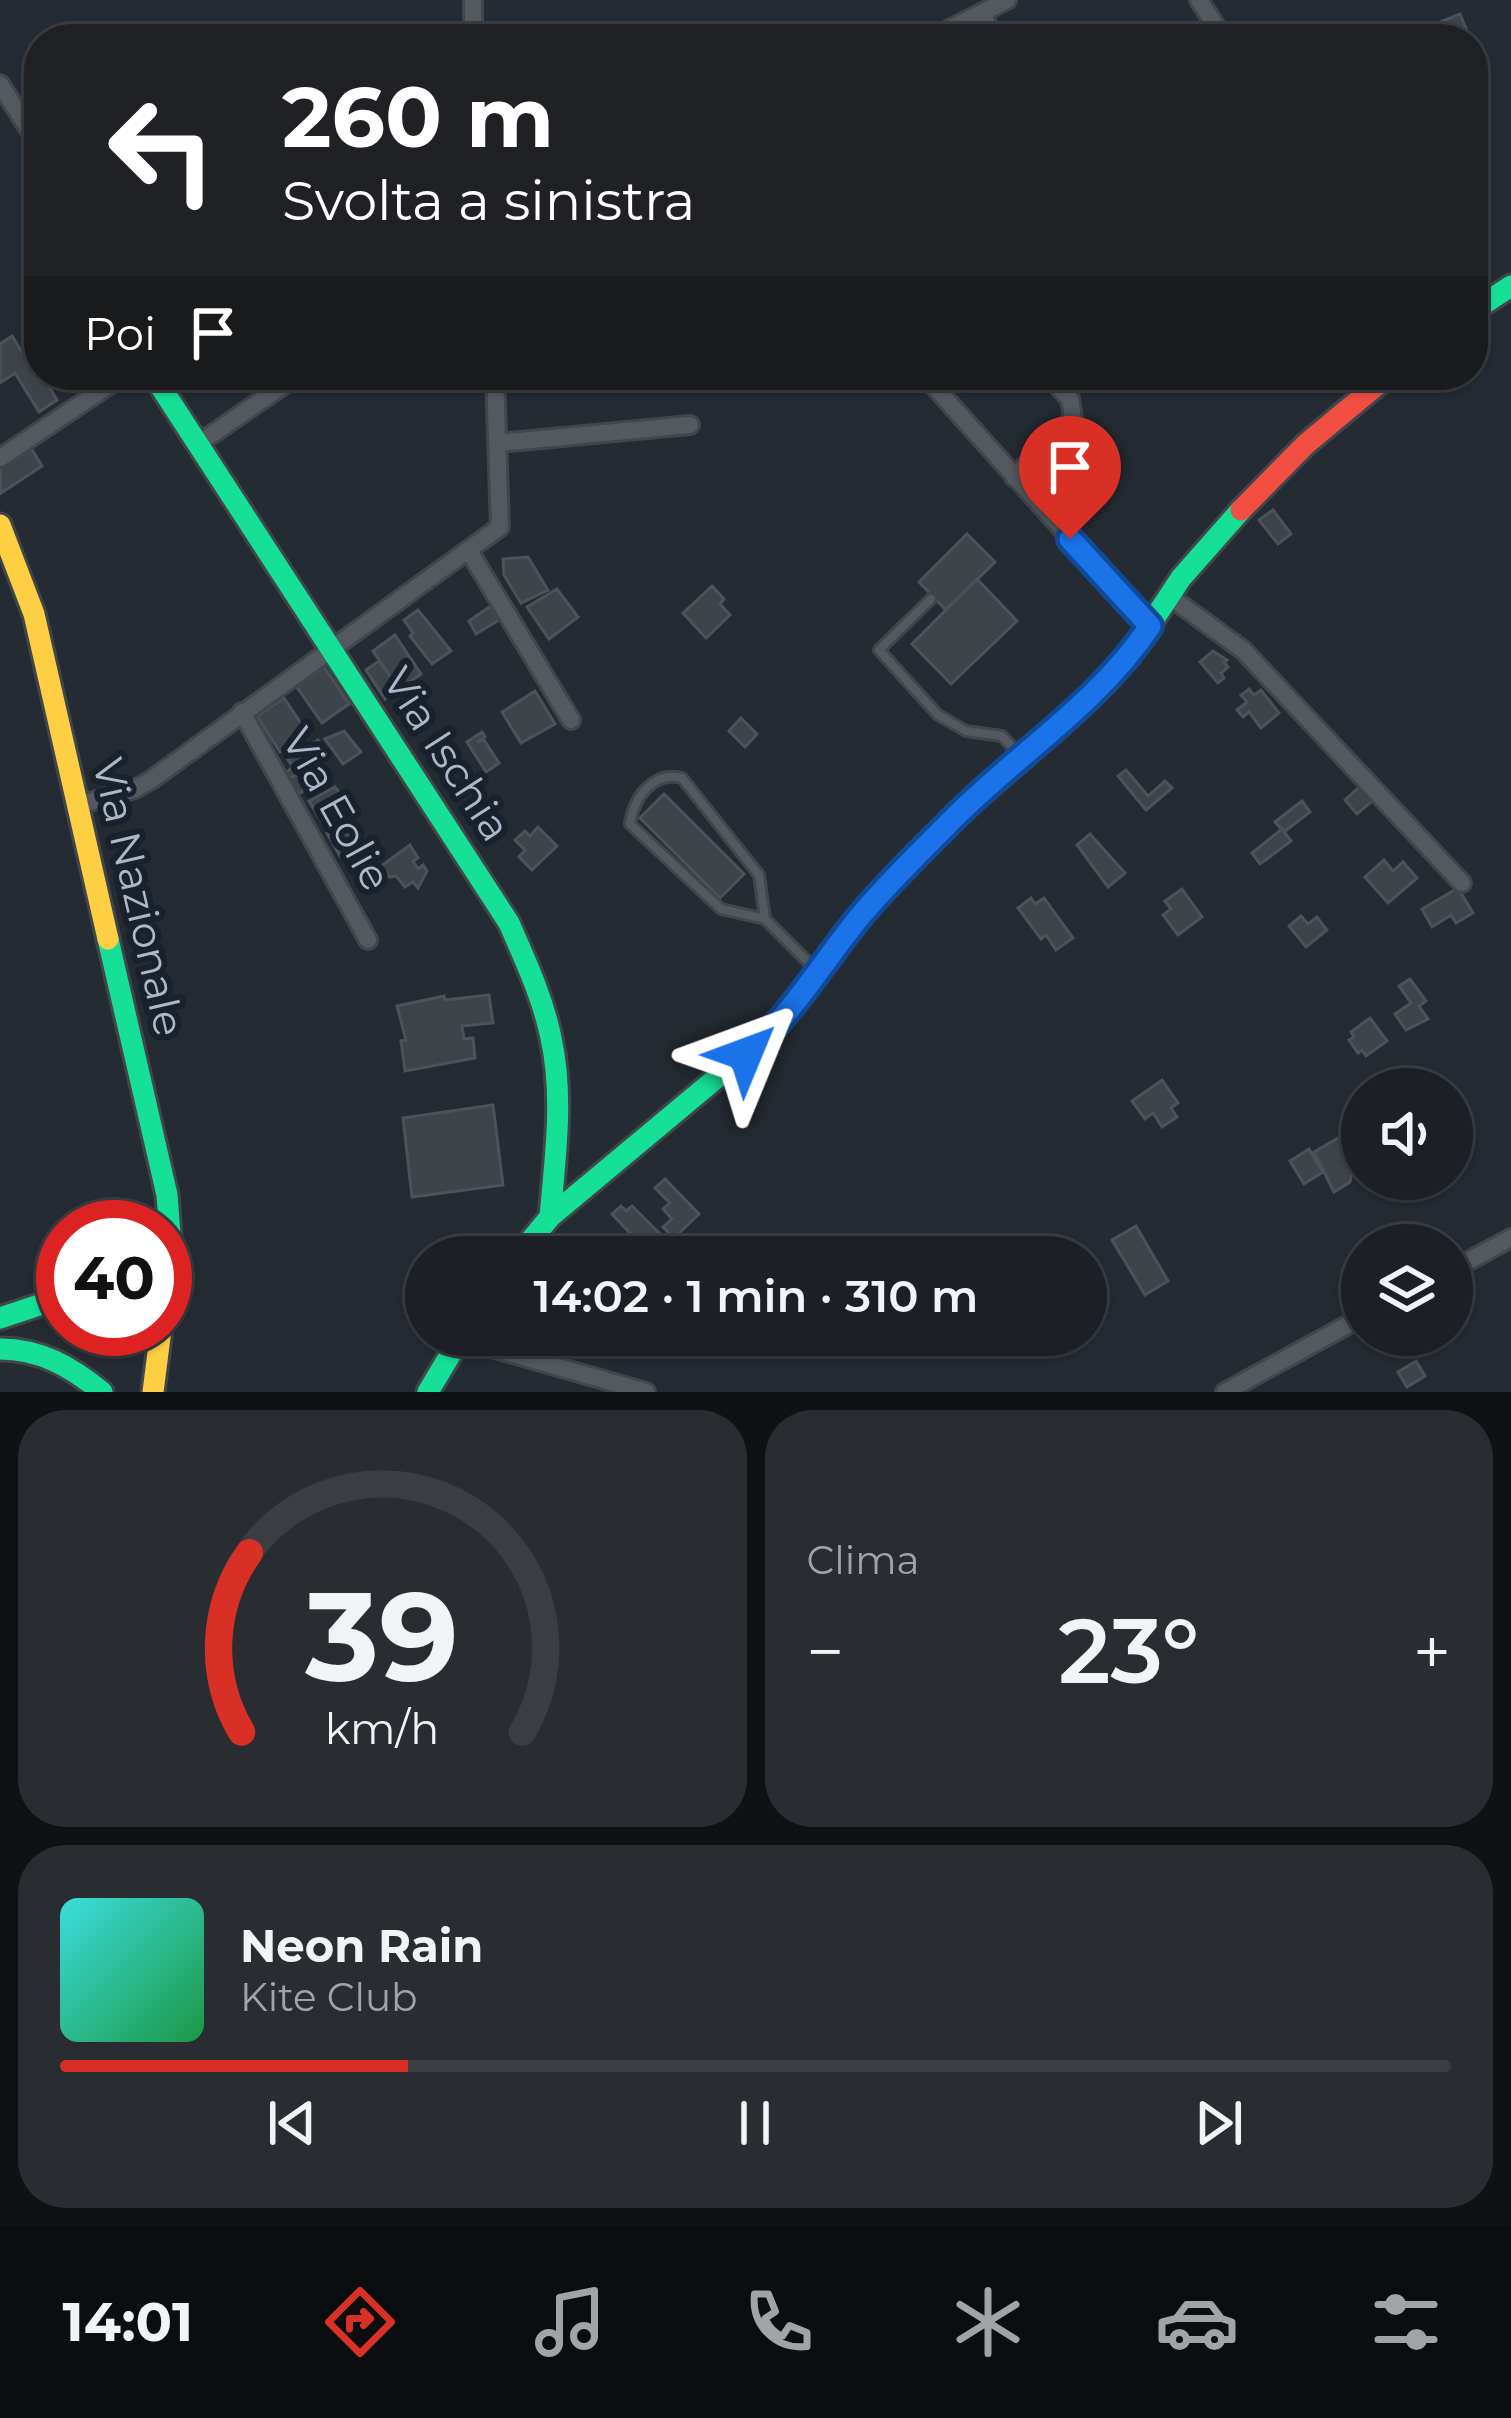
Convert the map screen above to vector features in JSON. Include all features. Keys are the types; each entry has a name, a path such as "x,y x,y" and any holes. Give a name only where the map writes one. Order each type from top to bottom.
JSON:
{"street":[{"path":"960,24 1007,0"},
{"path":"982,13 987,24"},
{"path":"0,84 24,122"},
{"path":"0,458 102,390"},
{"name":"Via Ischia","path":"163,390 509,923 537,987 552,1042 557,1107 550,1217"},
{"path":"198,444 276,390"},
{"path":"79,805 135,789 494,532 502,520 496,390"},
{"path":"937,390 1150,626"},
{"path":"1014,477 1073,418 1070,399 1062,390"},
{"path":"534,1236 550,1217 774,1030 858,919 950,821 1129,657 1169,596 1282,466 1371,390"},
{"path":"499,443 690,425"},
{"name":"Via Nazionale","path":"0,525 34,614 167,1200"},
{"path":"469,550 571,720"},
{"path":"1169,596 1243,650 1462,883"},
{"name":"Via Eolie","path":"242,712 368,940"},
{"path":"1473,1259 1511,1238"},
{"path":"0,1318 36,1306"},
{"path":"24,1310 7,1348 77,1370 102,1392"},
{"path":"1225,1392 1341,1328"},
{"path":"153,1392 157,1356"},
{"path":"428,1392 450,1356"},
{"path":"525,1356 646,1392"}],"lane":[{"path":"931,599 878,650 938,715 966,731 1002,736 1023,758"},
{"path":"766,919 759,875 682,778 669,775 655,780 641,794 630,824 721,909 766,919 819,973"}],"building":[{"path":"1460,14 1464,24 1441,24"},
{"path":"12,336 24,355 24,388 15,373 0,383 0,344"},
{"path":"25,390 51,390 57,400 39,412"},
{"path":"31,448 42,466 1,493 0,468"},
{"path":"1273,510 1291,534 1278,544 1259,520"},
{"path":"967,534 995,562 946,610 919,582"},
{"path":"528,557 548,590 521,603 504,575 503,559"},
{"path":"977,579 1017,621 951,684 912,644"},
{"path":"712,586 730,615 706,638 683,613"},
{"path":"557,589 578,617 549,639 527,607"},
{"path":"491,606 499,620 476,634 469,621"},
{"path":"418,610 451,651 432,664 404,620"},
{"path":"395,635 421,674 399,689 373,651"},
{"path":"1213,651 1227,660 1228,667 1221,673 1224,678 1218,683 1200,662"},
{"path":"379,661 399,689 385,699 366,670"},
{"path":"324,667 349,704 322,723 296,686"},
{"path":"1249,689 1254,695 1261,690 1279,713 1261,728 1249,712 1243,717 1237,710 1247,702 1241,695"},
{"path":"535,691 555,724 521,743 502,712"},
{"path":"284,698 308,734 280,752 257,716"},
{"path":"741,718 757,734 745,747 729,731"},
{"path":"344,731 361,752 343,764 325,739"},
{"path":"482,732 485,737 477,742 484,740 499,763 486,772 467,742"},
{"path":"318,740 327,754 289,779 285,773 293,767 288,760"},
{"path":"320,759 330,774 299,794 289,779"},
{"path":"1126,770 1148,796 1165,781 1172,788 1146,810 1118,776"},
{"path":"1365,782 1372,790 1371,802 1357,814 1345,800"},
{"path":"335,787 353,810 324,826 309,801"},
{"path":"664,794 744,874 720,898 640,818"},
{"path":"1302,801 1310,812 1284,832 1275,822"},
{"path":"353,819 365,842 340,856 327,833"},
{"path":"538,827 557,846 532,870 519,857 525,850 515,840 525,831 530,836"},
{"path":"1282,829 1291,841 1260,864 1252,853"},
{"path":"1090,834 1125,873 1108,887 1077,845"},
{"path":"410,845 418,869 423,865 427,871 418,888 413,882 405,887 381,866"},
{"path":"1384,860 1393,871 1403,862 1417,878 1388,903 1365,877"},
{"path":"1458,888 1473,913 1456,923 1451,915 1432,927 1422,909"},
{"path":"1182,889 1202,917 1178,935 1163,915 1171,909 1165,901"},
{"path":"1031,898 1035,904 1044,898 1073,938 1056,950 1046,935 1041,939 1018,908"},
{"path":"1301,916 1308,924 1317,917 1327,930 1306,947 1289,926"},
{"path":"1410,979 1426,1001 1419,1006 1428,1019 1406,1030 1395,1014 1411,1003 1399,986"},
{"path":"489,995 493,1023 462,1026 464,1039 473,1038 475,1058 405,1071 401,1041 406,1040 397,1006 444,996 445,1000"},
{"path":"1370,1018 1387,1041 1366,1056 1349,1040 1354,1037 1351,1032"},
{"path":"1162,1080 1178,1103 1171,1108 1177,1117 1162,1127 1153,1113 1145,1119 1132,1101"},
{"path":"493,1105 503,1185 412,1197 403,1118"},
{"path":"1341,1136 1341,1188 1334,1192 1314,1152"},
{"path":"1309,1149 1323,1172 1304,1184 1290,1161"},
{"path":"665,1179 699,1214 676,1236 663,1227 672,1219 663,1209 670,1203 655,1188"},
{"path":"621,1206 626,1211 632,1206 662,1236 633,1236 612,1214"},
{"path":"1136,1226 1168,1281 1145,1295 1112,1240"},
{"path":"1416,1361 1425,1376 1407,1387 1398,1372"}],"traffic: fast":[{"path":"1488,301 1511,286"},
{"path":"163,390 509,923 543,1008 555,1060 557,1128 550,1217"},
{"path":"534,1236 550,1217 774,1030 858,919 950,821 1059,727 1129,657 1181,578 1241,510"},
{"path":"108,939 167,1200"},
{"path":"0,1318 36,1306"},
{"path":"0,1349 55,1361 102,1392"},
{"path":"428,1392 449,1356"}],"traffic: slow":[{"path":"0,525 34,614 108,939"},
{"path":"153,1392 158,1356"}],"traffic: jam":[{"path":"1241,510 1306,444 1371,390"}],"route":[{"path":"746,1054 774,1030 858,919 950,821 1059,727 1129,657 1150,626 1070,539"}]}
